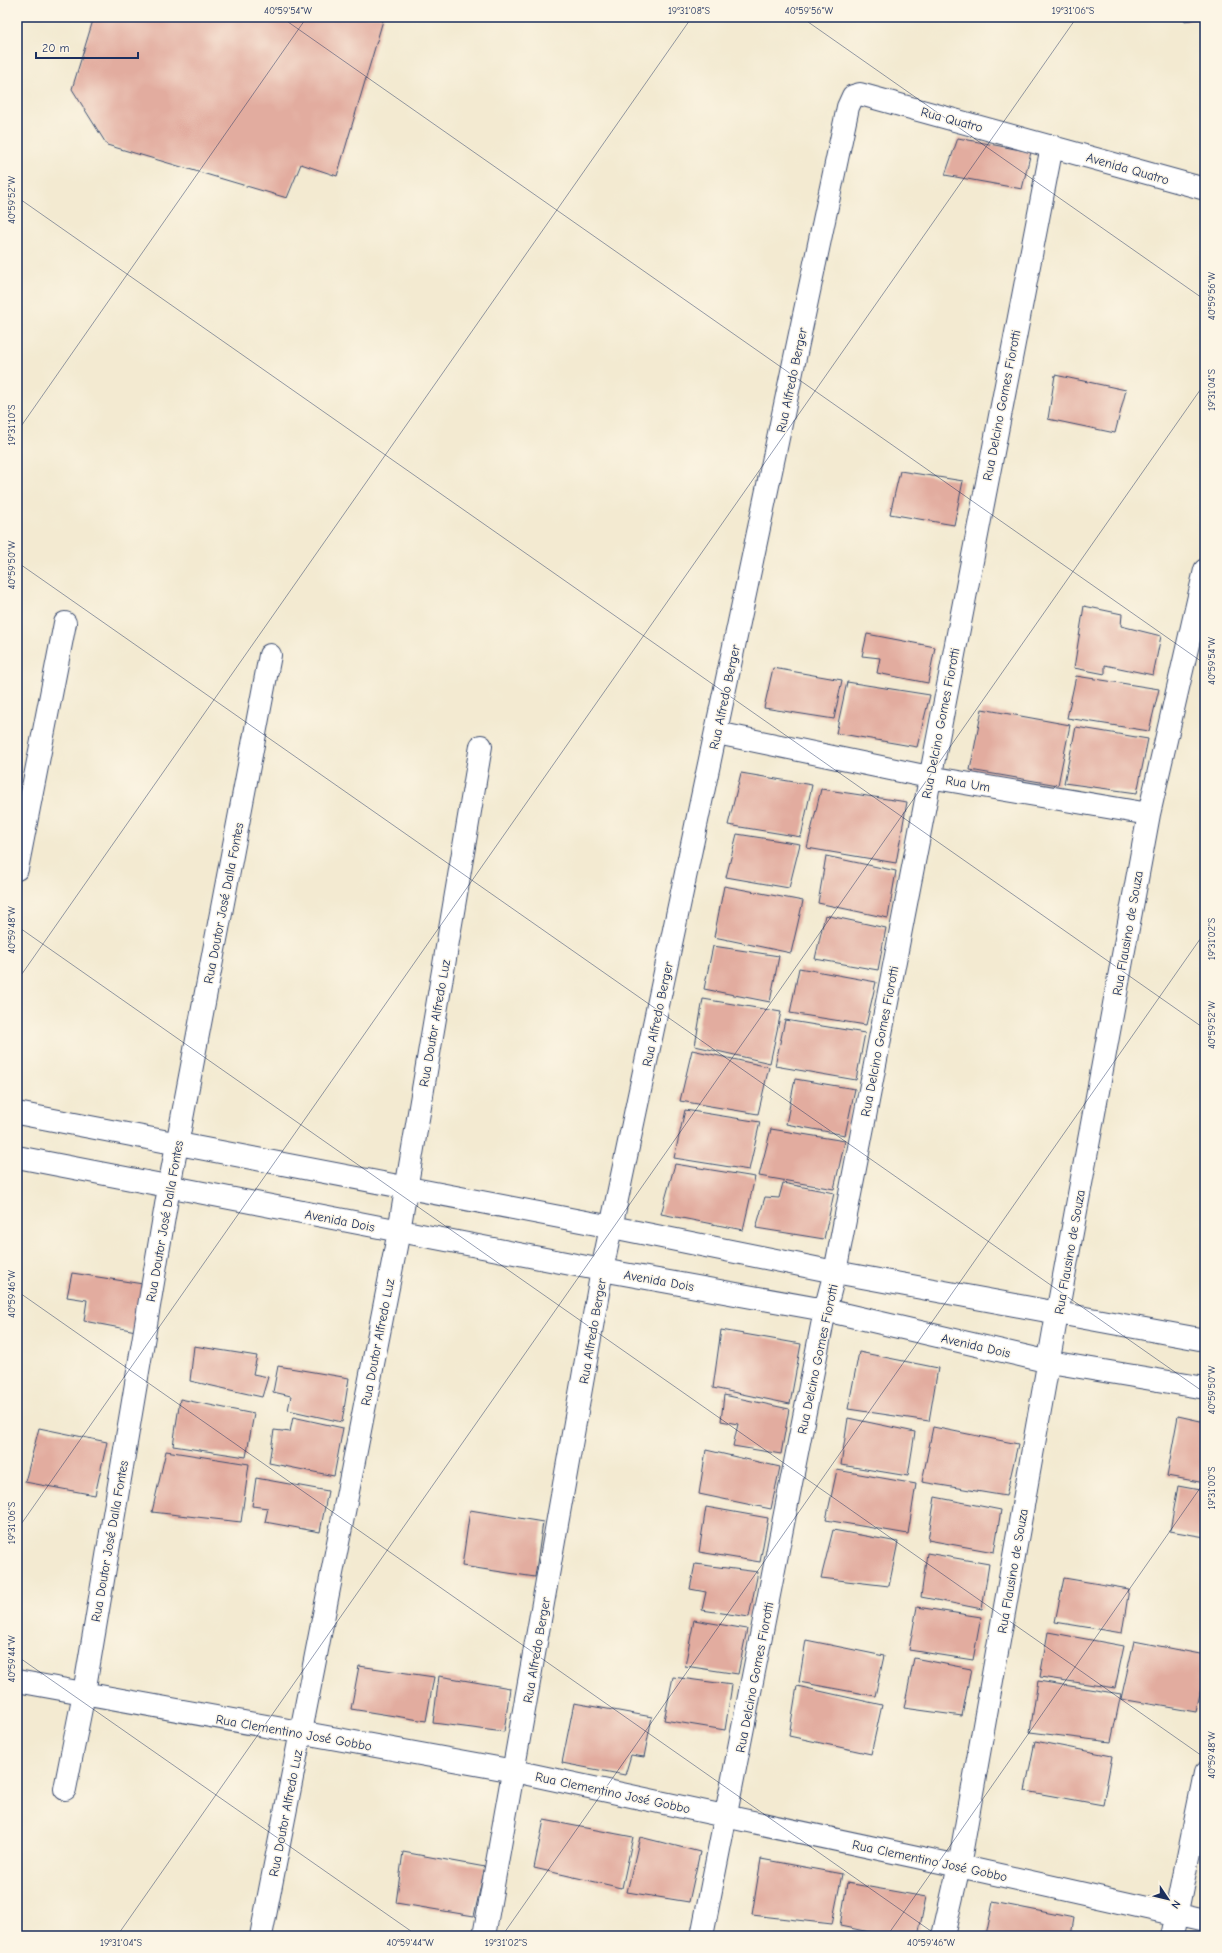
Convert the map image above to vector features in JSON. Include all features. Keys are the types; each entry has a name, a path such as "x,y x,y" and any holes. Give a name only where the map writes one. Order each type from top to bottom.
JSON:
{"street":[{"name":"Rua Quatro","path":"853,96 860,94 1052,146"},
{"name":"Rua Alfredo Berger","path":"484,1936 602,1270 717,733 846,114 853,96"},
{"name":"Avenida Quatro","path":"1052,146 1205,190"},
{"name":"Rua Delcino Gomes Fiorotti","path":"702,1936 727,1816 825,1310 835,1272 929,776 1052,146"},
{"name":"Rua Flausino de Souza","path":"943,1936 959,1866 1050,1362 1057,1314 1149,814 1205,570"},
{"path":"17,869 65,623"},
{"name":"Rua Doutor José Dalla Fontes","path":"65,1789 84,1693 169,1187 270,655"},
{"name":"Rua Um","path":"717,733 929,776 1149,814"},
{"name":"Rua Doutor Alfredo Luz","path":"261,1936 399,1231 481,746"},
{"path":"17,1113 612,1226 835,1272 1205,1340"},
{"name":"Avenida Dois","path":"17,1157 602,1270 825,1310 1050,1362 1205,1388"},
{"name":"Rua Clementino José Gobbo","path":"17,1681 514,1771 727,1816 959,1866 1174,1926 1205,1921"},
{"path":"1174,1926 1205,1772"}],"building":[{"path":"94,17 384,17 337,176 301,164 287,198 107,145 72,89"},
{"path":"1183,17 1204,17 1204,18 1184,21"},
{"path":"958,138 1031,152 1022,189 945,175"},
{"path":"1055,375 1126,390 1115,433 1048,419"},
{"path":"900,471 963,481 954,525 890,514"},
{"path":"1084,606 1122,614 1121,626 1161,636 1153,675 1105,665 1105,674 1074,668"},
{"path":"867,634 935,647 928,683 877,673 880,658 862,656"},
{"path":"773,668 842,680 834,719 764,708"},
{"path":"1076,676 1159,689 1149,731 1067,718"},
{"path":"847,682 930,695 917,747 836,733"},
{"path":"982,709 1070,725 1058,785 970,770"},
{"path":"1076,727 1148,739 1137,793 1064,783"},
{"path":"741,773 812,785 801,837 728,825"},
{"path":"821,789 907,802 896,863 807,848"},
{"path":"737,834 800,844 789,888 726,877"},
{"path":"826,856 896,871 888,918 818,903"},
{"path":"724,886 803,901 791,953 714,937"},
{"path":"825,915 886,928 878,970 815,959"},
{"path":"713,946 779,956 770,1002 704,989"},
{"path":"799,968 876,982 866,1025 790,1013"},
{"path":"703,999 781,1012 770,1063 695,1046"},
{"path":"785,1020 865,1033 856,1080 775,1066"},
{"path":"692,1050 769,1067 758,1114 680,1101"},
{"path":"795,1079 855,1089 845,1135 786,1124"},
{"path":"685,1110 760,1122 749,1170 674,1158"},
{"path":"771,1129 845,1141 834,1189 759,1176"},
{"path":"675,1164 755,1177 743,1230 661,1214"},
{"path":"783,1183 834,1193 824,1239 756,1228 765,1197 779,1198"},
{"path":"72,1273 143,1284 136,1331 84,1321 87,1300 67,1297"},
{"path":"721,1330 801,1344 790,1404 713,1388"},
{"path":"194,1346 257,1356 253,1374 268,1377 262,1397 190,1381"},
{"path":"859,1352 938,1368 929,1421 848,1409"},
{"path":"278,1366 349,1378 342,1422 288,1410 291,1396 273,1392"},
{"path":"724,1395 789,1409 781,1454 733,1446 738,1424 721,1421"},
{"path":"180,1399 254,1414 246,1457 173,1446"},
{"path":"1178,1416 1205,1422 1205,1483 1167,1476"},
{"path":"293,1417 343,1428 334,1476 269,1463 274,1430 290,1432"},
{"path":"848,1418 915,1432 908,1476 841,1465"},
{"path":"933,1427 1018,1444 1006,1496 922,1482"},
{"path":"39,1428 107,1442 95,1495 25,1482"},
{"path":"706,1450 780,1467 771,1509 699,1494"},
{"path":"166,1451 249,1464 241,1522 152,1512"},
{"path":"837,1470 916,1484 908,1534 826,1520"},
{"path":"256,1478 328,1491 320,1532 265,1522 268,1508 252,1506"},
{"path":"1178,1486 1205,1491 1205,1537 1170,1531"},
{"path":"935,1497 1001,1510 994,1552 928,1540"},
{"path":"706,1507 768,1518 760,1562 699,1552"},
{"path":"470,1510 543,1522 535,1577 462,1566"},
{"path":"833,1530 898,1542 889,1586 821,1578"},
{"path":"927,1553 989,1564 982,1609 921,1597"},
{"path":"695,1564 758,1572 749,1617 702,1610 706,1592 690,1589"},
{"path":"1064,1578 1129,1589 1122,1633 1055,1622"},
{"path":"917,1607 981,1617 973,1660 909,1650"},
{"path":"694,1620 747,1629 738,1674 685,1666"},
{"path":"1048,1632 1124,1646 1115,1688 1040,1677"},
{"path":"806,1640 884,1656 875,1696 799,1682"},
{"path":"1134,1641 1205,1655 1205,1670 1196,1712 1121,1699"},
{"path":"914,1658 971,1669 962,1716 904,1708"},
{"path":"359,1666 434,1677 426,1721 351,1709"},
{"path":"439,1676 510,1688 504,1732 433,1723"},
{"path":"673,1677 732,1685 725,1730 664,1720"},
{"path":"1038,1681 1121,1694 1111,1742 1030,1732"},
{"path":"797,1686 882,1705 871,1754 789,1736"},
{"path":"574,1703 652,1717 644,1757 631,1755 625,1775 562,1763"},
{"path":"1035,1741 1112,1756 1103,1805 1025,1791"},
{"path":"544,1820 633,1837 622,1888 534,1868"},
{"path":"640,1837 700,1852 689,1902 627,1892"},
{"path":"403,1852 485,1867 474,1916 396,1903"},
{"path":"761,1859 842,1874 832,1924 752,1915"},
{"path":"847,1883 926,1897 918,1936 889,1936 840,1926"},
{"path":"993,1902 1074,1918 1071,1936 986,1936"}]}
